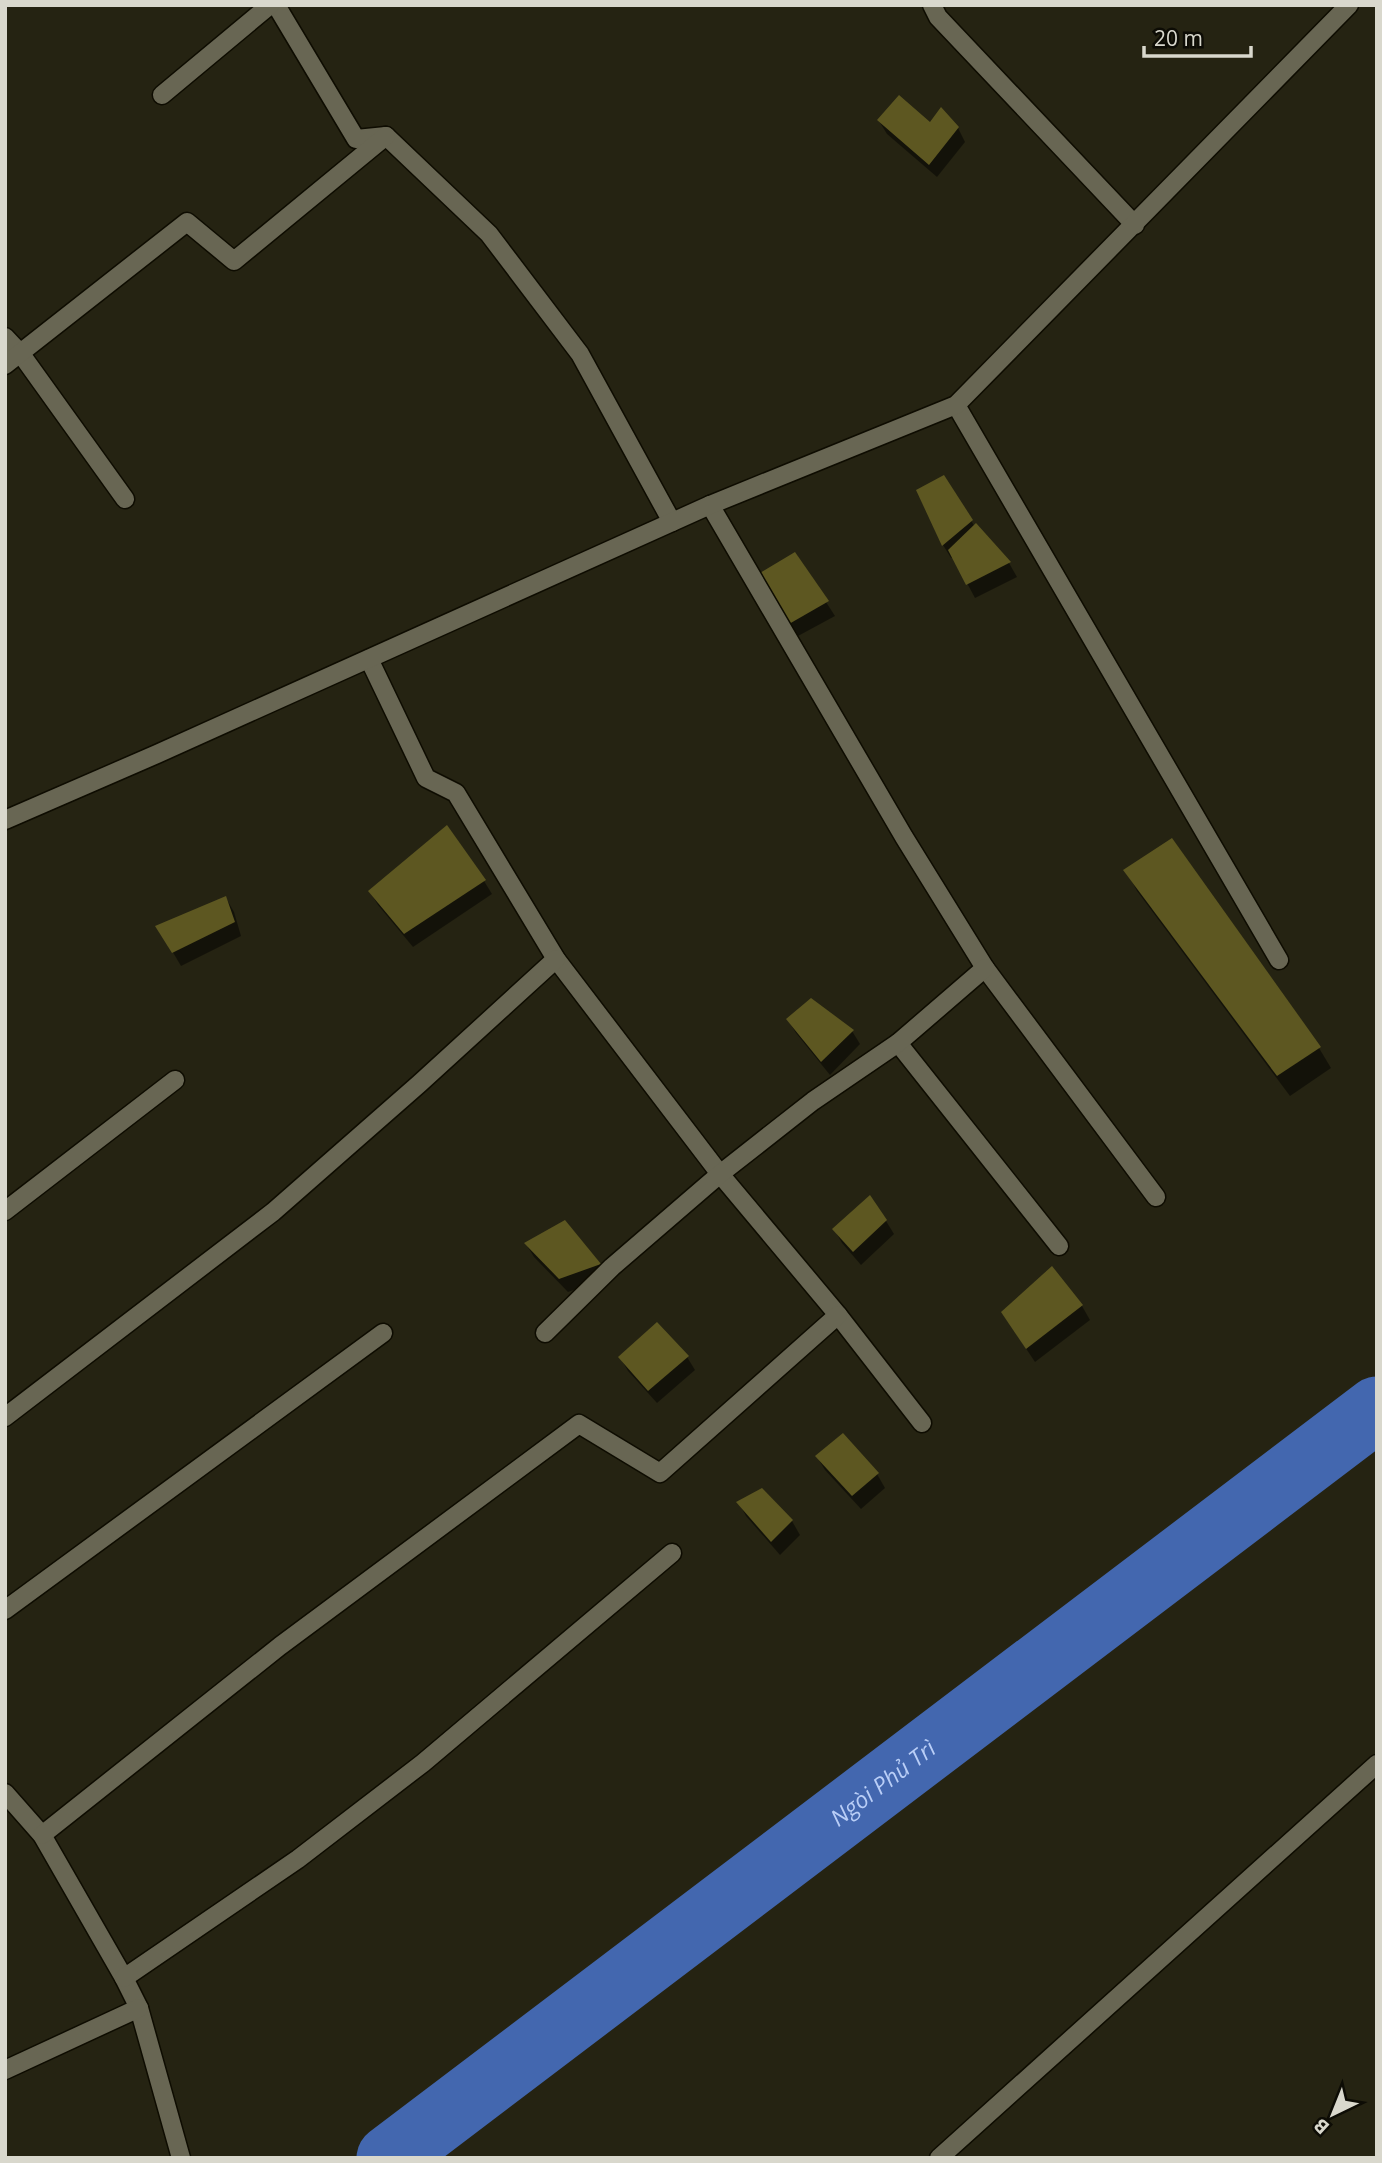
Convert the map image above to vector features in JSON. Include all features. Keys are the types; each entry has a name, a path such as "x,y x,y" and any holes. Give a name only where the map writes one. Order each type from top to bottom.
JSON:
{"street":[{"path":"162,94 270,5"},
{"path":"276,5 356,139 386,136 489,234 580,354 672,522"},
{"path":"932,5 938,17 1135,225"},
{"path":"5,820 710,505 957,405 1349,5"},
{"path":"5,365 187,222 234,261 386,136"},
{"path":"5,337 21,354 125,499"},
{"path":"957,405 1279,960"},
{"path":"710,505 904,837 985,968 1156,1197"},
{"path":"369,659 426,778 456,793 556,959 720,1174 838,1315 922,1423"},
{"path":"5,1417 273,1212 556,959"},
{"path":"545,1333 612,1267 720,1174 813,1101 898,1043 985,968"},
{"path":"898,1043 1059,1246"},
{"path":"5,1210 175,1080"},
{"path":"42,1835 280,1646 579,1424 660,1473 838,1315"},
{"path":"5,1610 383,1333"},
{"path":"124,1978 298,1859 423,1763 672,1553"},
{"path":"939,2158 1374,1773"},
{"path":"5,1793 42,1835 139,2008 181,2158"},
{"path":"5,2070 139,2008"}],"building":[{"path":"899,95 930,122 941,107 959,127 929,165 877,120"},
{"path":"944,475 973,520 942,546 916,490"},
{"path":"976,523 1011,562 966,585 948,550"},
{"path":"795,552 829,601 789,624 760,573"},
{"path":"447,825 486,880 404,934 368,891"},
{"path":"1172,838 1321,1047 1277,1076 1123,870"},
{"path":"226,896 235,922 172,953 155,926"},
{"path":"811,998 854,1030 821,1062 786,1019"},
{"path":"870,1195 887,1220 853,1252 832,1229"},
{"path":"565,1220 601,1264 559,1279 524,1243"},
{"path":"1052,1266 1083,1305 1026,1349 1001,1312"},
{"path":"657,1322 689,1356 648,1391 618,1357"},
{"path":"843,1433 879,1473 852,1496 815,1456"},
{"path":"762,1488 793,1520 771,1542 736,1502"}],"waterway":[{"name":"Ngòi Phủ Trì","path":"389,2158 1377,1409"}]}
